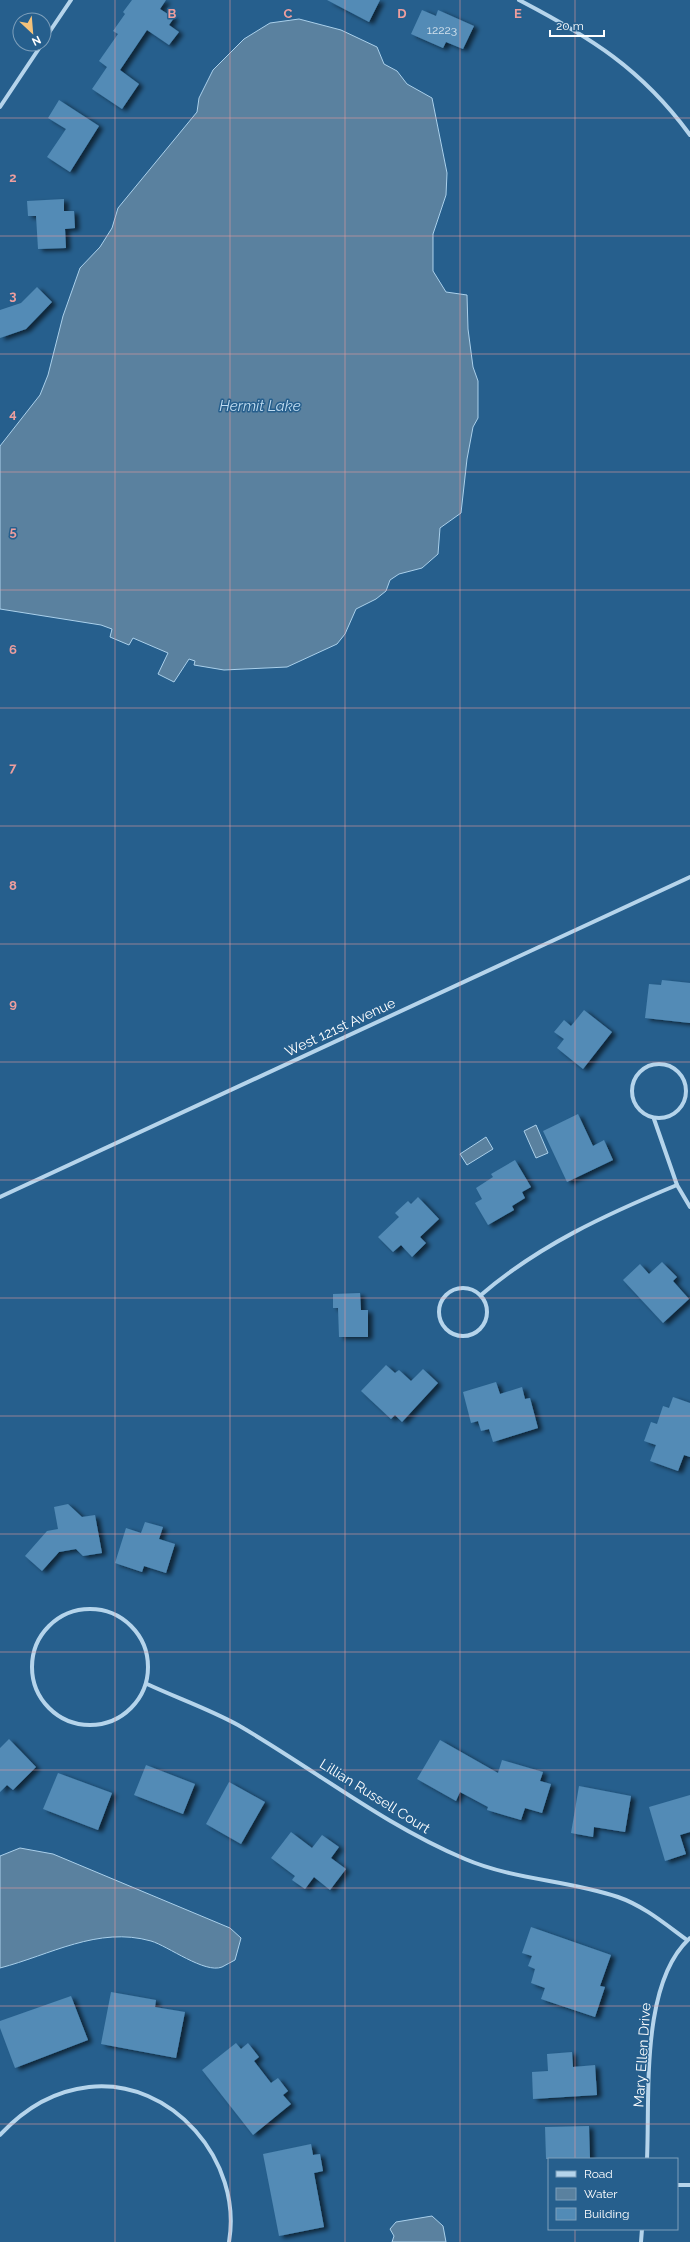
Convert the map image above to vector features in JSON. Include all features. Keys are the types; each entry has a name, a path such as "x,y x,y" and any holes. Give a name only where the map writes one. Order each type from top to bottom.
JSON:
{"street":[{"path":"52,28 71,0"},
{"path":"519,0 569,26 620,61 674,114 690,135"},
{"path":"0,107 37,52"},
{"name":"West 121st Avenue","path":"0,1197 690,877"},
{"path":"654,1119 666,1118 675,1114 682,1108 686,1099 685,1082 674,1068 665,1064 648,1066 641,1070 632,1084 632,1092 637,1108 642,1113 654,1119 677,1185 690,1207"},
{"path":"481,1295 532,1256 565,1236 623,1207 677,1185"},
{"path":"459,1288 467,1288 481,1295 488,1310 487,1318 478,1331 464,1336 448,1331 440,1318 441,1302 446,1295 459,1288"},
{"path":"85,1608 104,1610 122,1617 136,1630 146,1647 149,1665 147,1684 138,1702 124,1715 106,1724 86,1726 67,1721 47,1706 39,1695 32,1677 32,1657 38,1639 56,1620 67,1613 85,1608"},
{"name":"Lillian Russell Court","path":"147,1684 236,1725 323,1777 409,1833 466,1860 500,1870 618,1897 640,1906 688,1939"},
{"name":"Mary Ellen Drive","path":"647,2158 652,2024 657,1996 668,1969 688,1939"},
{"path":"0,2135 12,2122 33,2105 57,2095 89,2087 115,2088 141,2095 182,2117 213,2153 223,2176 230,2205 229,2242"},
{"path":"678,2185 690,2185"},
{"path":"641,2242 642,2230"}],"water":[{"name":"Hermit Lake","path":"299,19 341,30 377,47 384,64 397,71 407,84 432,98 447,173 446,195 433,234 433,271 446,292 467,295 468,329 473,367 478,381 478,418 473,427 467,459 461,513 440,528 438,554 422,568 399,574 390,580 386,591 376,599 356,609 345,634 337,644 287,667 224,670 194,665 195,661 189,659 174,682 158,674 168,653 133,638 129,645 110,637 112,629 101,625 0,609 0,446 40,395 48,375 63,316 80,268 100,247 112,228 118,208 197,112 199,98 213,70 244,39 270,23"},
{"path":"536,1125 548,1153 536,1158 524,1131"},
{"path":"486,1137 493,1149 467,1165 460,1154"},
{"path":"20,1848 53,1854 230,1928 241,1938 235,1960 222,1967 206,1967 151,1941 131,1937 112,1937 74,1944 0,1968 0,1856"},
{"path":"432,2216 443,2226 446,2242 392,2242 394,2236 390,2229 396,2222"}],"building":[{"path":"132,0 166,0 160,9 174,18 169,25 179,32 169,45 147,30 120,70 139,84 122,109 92,89 107,67 99,61 118,34 113,31 125,14 123,12"},
{"path":"327,0 380,0 369,22"},
{"path":"422,10 436,16 438,10 474,26 463,49 446,42 443,48 411,34"},
{"path":"59,100 99,126 70,172 47,157 66,129 48,118"},
{"path":"64,199 64,211 74,211 75,228 65,229 66,248 38,249 36,216 28,216 27,201"},
{"path":"37,287 52,302 26,329 0,338 0,310 21,303"},
{"path":"662,980 690,983 690,1023 645,1018 649,984 661,985"},
{"path":"584,1010 612,1032 583,1069 557,1048 564,1039 554,1032 564,1020 571,1026"},
{"path":"578,1114 593,1146 604,1140 613,1160 567,1182 543,1131"},
{"path":"515,1160 531,1187 522,1192 525,1198 512,1206 514,1210 488,1225 475,1203 482,1199 476,1188 493,1177 491,1174"},
{"path":"418,1197 439,1219 420,1237 426,1243 412,1257 401,1245 393,1252 378,1237 399,1217 395,1213 408,1201 411,1204"},
{"path":"662,1262 677,1277 673,1281 689,1299 663,1323 623,1280 640,1264 649,1274"},
{"path":"360,1293 361,1310 368,1310 368,1337 339,1337 338,1308 333,1308 333,1294"},
{"path":"386,1365 395,1373 399,1370 411,1381 423,1369 438,1383 402,1422 395,1415 391,1419 361,1391"},
{"path":"496,1382 500,1394 522,1387 525,1399 530,1398 538,1428 493,1442 489,1429 481,1431 478,1421 471,1423 463,1392"},
{"path":"673,1397 690,1403 690,1457 684,1455 678,1471 650,1461 656,1445 644,1441 651,1422 657,1424 663,1406 669,1408"},
{"path":"68,1504 82,1517 95,1515 102,1553 83,1556 76,1549 59,1552 42,1571 25,1556 47,1531 58,1529 54,1507"},
{"path":"145,1522 163,1527 159,1539 175,1544 166,1573 144,1566 142,1572 115,1563 126,1528 141,1533"},
{"path":"9,1739 36,1767 13,1790 7,1785 0,1792 0,1748"},
{"path":"440,1740 498,1773 502,1760 543,1772 540,1781 551,1784 542,1813 525,1808 521,1820 487,1810 488,1807 460,1792 456,1801 417,1779"},
{"path":"146,1765 195,1784 183,1814 134,1795"},
{"path":"58,1773 112,1793 98,1830 43,1809"},
{"path":"229,1782 265,1802 241,1844 206,1824"},
{"path":"579,1786 631,1796 625,1832 594,1827 593,1837 571,1833"},
{"path":"690,1795 690,1832 680,1835 686,1854 665,1861 649,1807"},
{"path":"291,1832 312,1848 322,1835 339,1847 331,1858 346,1869 330,1890 314,1877 305,1889 292,1880 295,1876 271,1858"},
{"path":"531,1927 611,1955 600,1986 605,1987 595,2017 541,1999 545,1988 531,1983 535,1969 528,1966 532,1956 522,1953"},
{"path":"111,1992 156,2000 155,2007 185,2012 176,2058 101,2044"},
{"path":"71,1996 88,2040 15,2068 0,2028 0,2021"},
{"path":"236,2043 241,2049 248,2043 259,2057 254,2061 271,2083 278,2078 288,2091 283,2095 291,2104 253,2135 202,2070"},
{"path":"572,2052 573,2067 595,2065 597,2095 533,2099 532,2072 548,2071 547,2054"},
{"path":"589,2126 590,2158 546,2159 545,2127"},
{"path":"311,2144 313,2155 320,2154 323,2171 314,2173 324,2227 279,2236 263,2154"}]}
